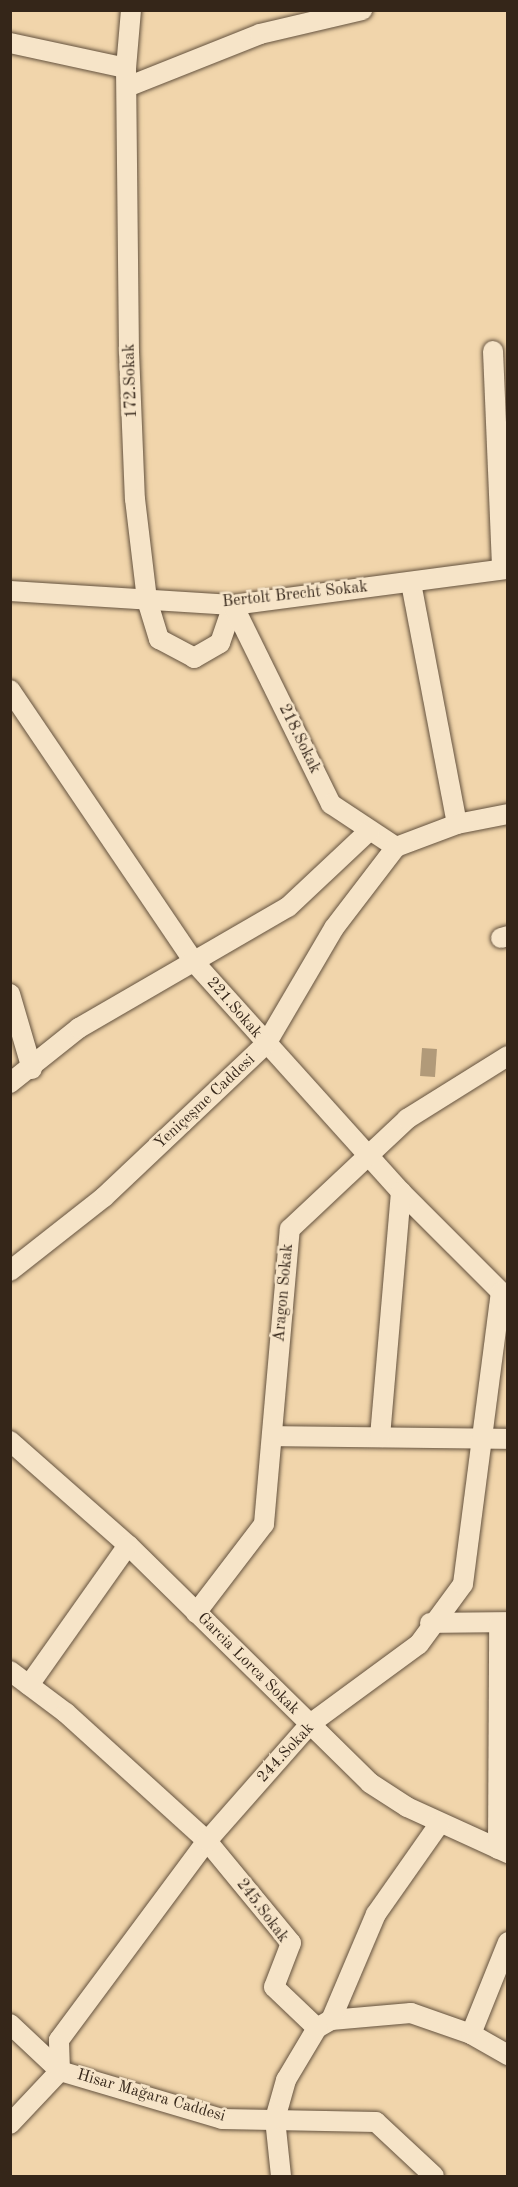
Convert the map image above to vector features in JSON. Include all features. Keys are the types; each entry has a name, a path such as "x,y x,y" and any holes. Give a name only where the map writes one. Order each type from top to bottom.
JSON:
{"street":[{"name":"172.Sokak","path":"131,10 127,78 130,363 135,499 147,600 159,639 194,658 220,643 232,605"},
{"path":"10,43 127,78 260,34 362,10"},
{"path":"493,351 505,569"},
{"name":"Bertolt Brecht Sokak","path":"10,591 232,605 505,569"},
{"path":"411,583 457,824"},
{"name":"218.Sokak","path":"232,605 331,804 396,847"},
{"name":"221.Sokak","path":"10,690 195,963 401,1192 504,1292"},
{"path":"396,847 457,824 507,814"},
{"path":"10,1083 32,1069 79,1028 195,963 288,907 370,830"},
{"name":"Yeniçeşme Caddesi","path":"11,1270 104,1197 266,1044 334,928 396,847"},
{"path":"10,994 32,1069"},
{"name":"Aragon Sokak","path":"196,1613 264,1524 290,1229 407,1119 507,1056"},
{"path":"380,1437 401,1192"},
{"name":"244.Sokak","path":"60,2071 60,2040 207,1841 310,1724 419,1644 432,1623 463,1584 504,1292"},
{"path":"272,1436 363,1441 380,1437 507,1439"},
{"name":"Garcia Lorca Sokak","path":"10,1441 128,1545 370,1783 440,1823 503,1851"},
{"path":"29,1685 128,1545"},
{"path":"432,1623 503,1623 503,1851"},
{"name":"245.Sokak","path":"10,1671 29,1685 207,1841 291,1943 274,1987 324,2024"},
{"path":"281,2176 275,2119 286,2080 324,2024 376,1914 440,1823"},
{"path":"471,2034 507,1942"},
{"path":"324,2024 411,2013 471,2034 507,2055"},
{"name":"Hisar Mağara Caddesi","path":"10,2024 60,2071 222,2119 376,2122 434,2176"},
{"path":"10,2124 60,2071"}],"shaded area":[{"path":"422,1048 437,1049 435,1077 420,1076"}]}
